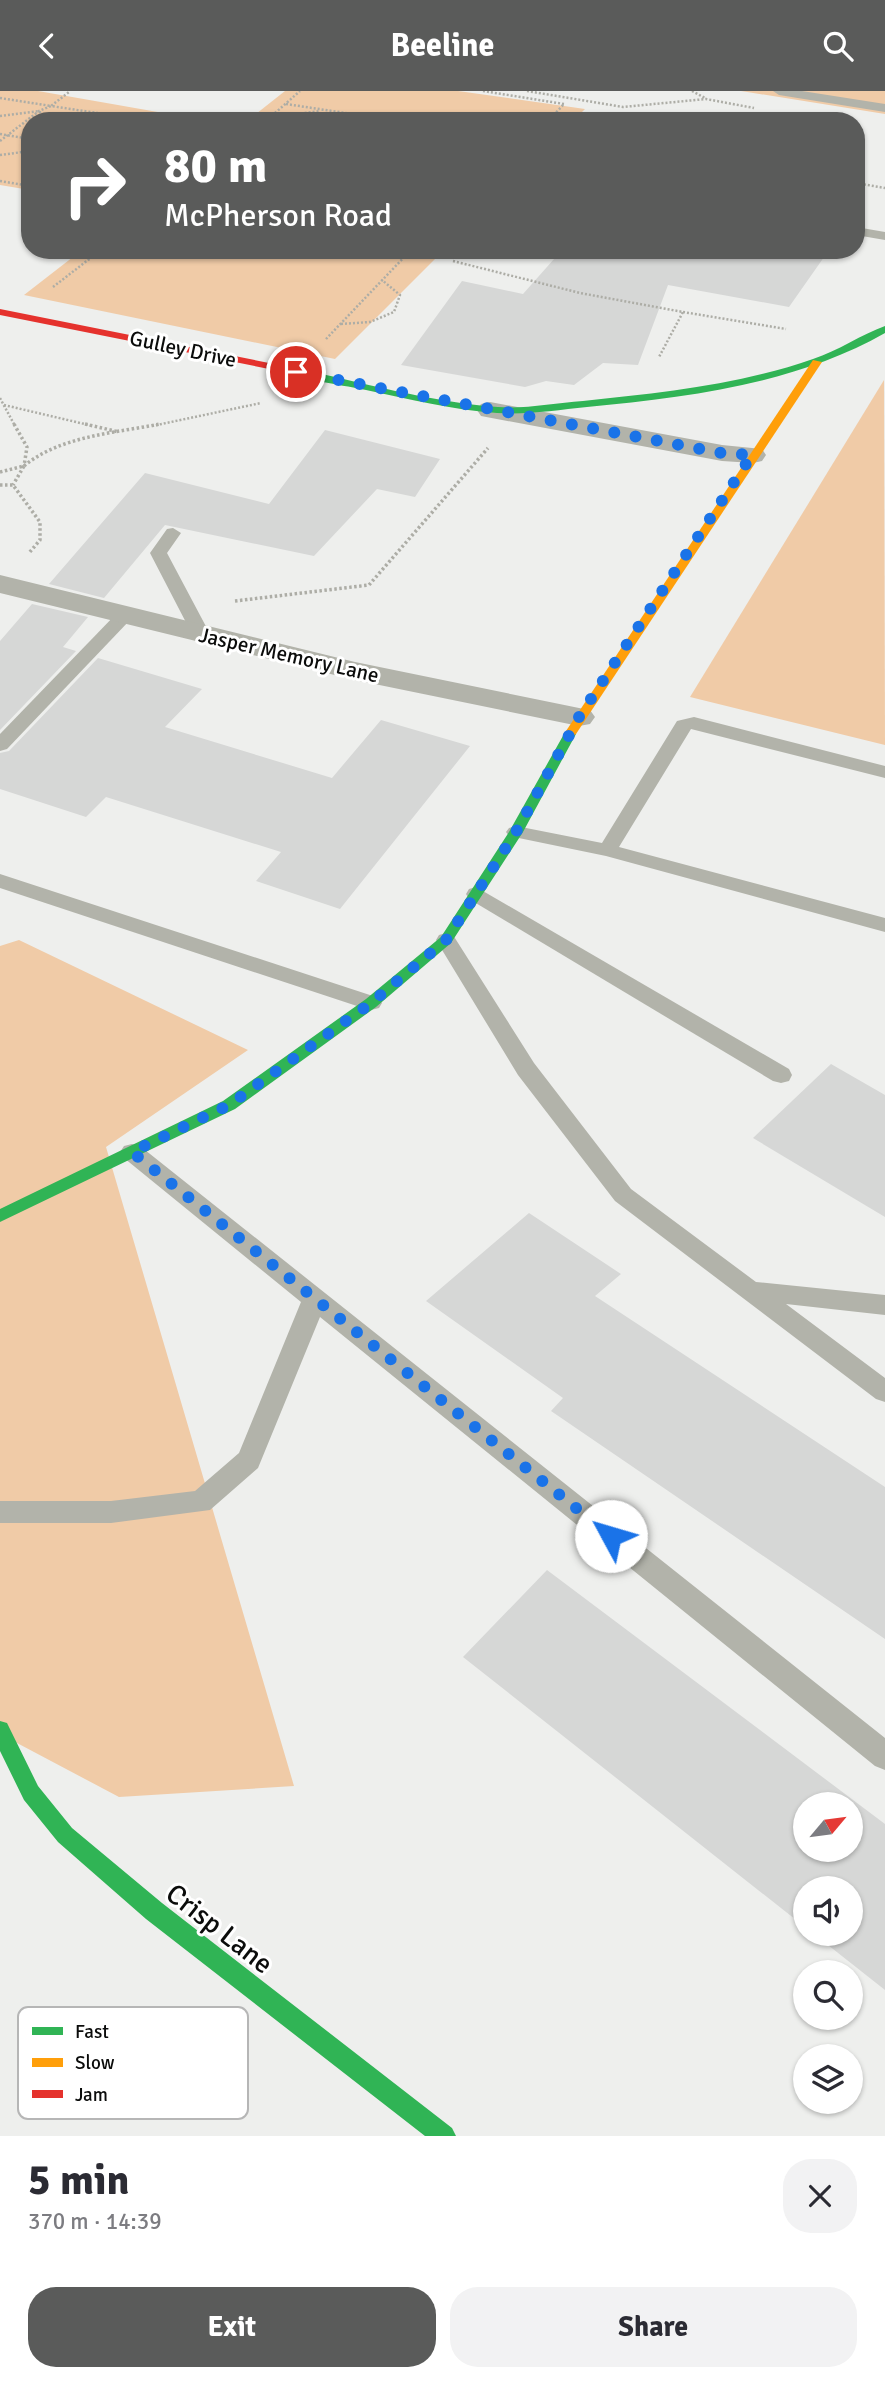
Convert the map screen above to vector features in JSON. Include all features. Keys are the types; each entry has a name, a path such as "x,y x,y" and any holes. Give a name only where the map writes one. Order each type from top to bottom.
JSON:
{"street":[{"name":"Gulley Drive","path":"0,312 502,412 722,453 752,455"},
{"name":"Gulley Drive","path":"502,412 681,394 817,362 857,347 885,329"},
{"path":"0,1216 229,1105 371,1003 446,940 516,832 579,717 752,455 817,362"},
{"name":"Jasper Memory Lane","path":"0,585 355,671 579,717"},
{"name":"Crisp Lane","path":"0,1730 30,1793 65,1835 154,1911 444,2136"}],"lane":[{"path":"779,91 885,108"},
{"path":"865,233 885,236"},
{"path":"173,533 158,554 201,634"},
{"path":"0,745 124,615"},
{"path":"607,850 684,725 694,723 885,772"},
{"path":"516,832 607,850 885,925"},
{"path":"0,881 371,1003"},
{"path":"476,894 781,1075"},
{"path":"446,940 526,1069 623,1195 885,1392"},
{"path":"132,1152 885,1756"},
{"path":"751,1291 885,1305"},
{"path":"0,1512 111,1512 201,1502 249,1460 315,1299"}],"path":[{"path":"276,112 300,91"},
{"path":"483,91 564,104 556,112"},
{"path":"527,91 623,107 706,99 758,109"},
{"path":"692,91 706,99"},
{"path":"26,112 51,106 69,92"},
{"path":"0,98 91,112"},
{"path":"286,104 341,112"},
{"path":"314,112 328,110"},
{"path":"0,116 21,113"},
{"path":"0,141 21,125"},
{"path":"0,134 21,137"},
{"path":"0,155 21,152"},
{"path":"0,181 21,184"},
{"path":"865,185 885,188"},
{"path":"0,472 24,466 46,449 264,403 402,259"},
{"path":"444,259 580,293 789,329"},
{"path":"453,261 475,259"},
{"path":"341,324 370,322 394,312 400,295 382,280"},
{"path":"658,359 683,312"},
{"path":"0,398 27,447 24,466 13,485"},
{"path":"4,405 122,432"},
{"path":"222,602 369,585 474,467 502,412"}],"shaded area":[{"path":"0,91 38,91 158,112 21,112 21,188 0,185"},
{"path":"285,91 458,91 585,109 582,112 258,112"},
{"path":"741,91 885,91 885,114"},
{"path":"70,259 435,259 335,359 24,295"},
{"path":"884,380 885,745 690,697"},
{"path":"19,940 248,1050 106,1147 294,1786 119,1797 0,1734 0,946"}],"building":[{"path":"554,259 823,259 789,307 668,285 638,365 603,363 574,385 546,381 525,387 401,365 462,281 523,294"},
{"path":"325,430 440,459 415,497 377,489 314,556 165,525 104,598 49,584 145,473 269,504"},
{"path":"32,604 88,617 63,647 76,651 0,730 0,641"},
{"path":"98,658 202,689 165,727 332,778 381,720 470,746 340,909 256,881 281,852 106,797 86,817 0,789 0,753 9,751"},
{"path":"831,1064 885,1095 885,1217 753,1138"},
{"path":"529,1213 621,1274 595,1296 885,1487 885,1639 551,1411 563,1398 426,1301"},
{"path":"547,1570 842,1792 793,1792 793,1862 863,1862 863,1807 885,1824 885,1990 863,1973 863,1960 847,1960 829,1946 863,1946 863,1876 793,1876 793,1918 463,1657"}],"traffic: fast":[{"path":"294,371 463,406 530,410 649,397 734,383 817,361 853,347 885,329"},
{"path":"0,1216 229,1105 371,1003 446,940 516,832 570,734"},
{"path":"0,1730 31,1793 65,1835 154,1911 444,2136"}],"traffic: slow":[{"path":"570,734 817,362"}],"traffic: jam":[{"path":"0,312 294,371"}],"route":[{"path":"296,372 722,453 752,455 579,717 516,832 446,940 371,1003 229,1105 132,1152 611,1536"}]}
